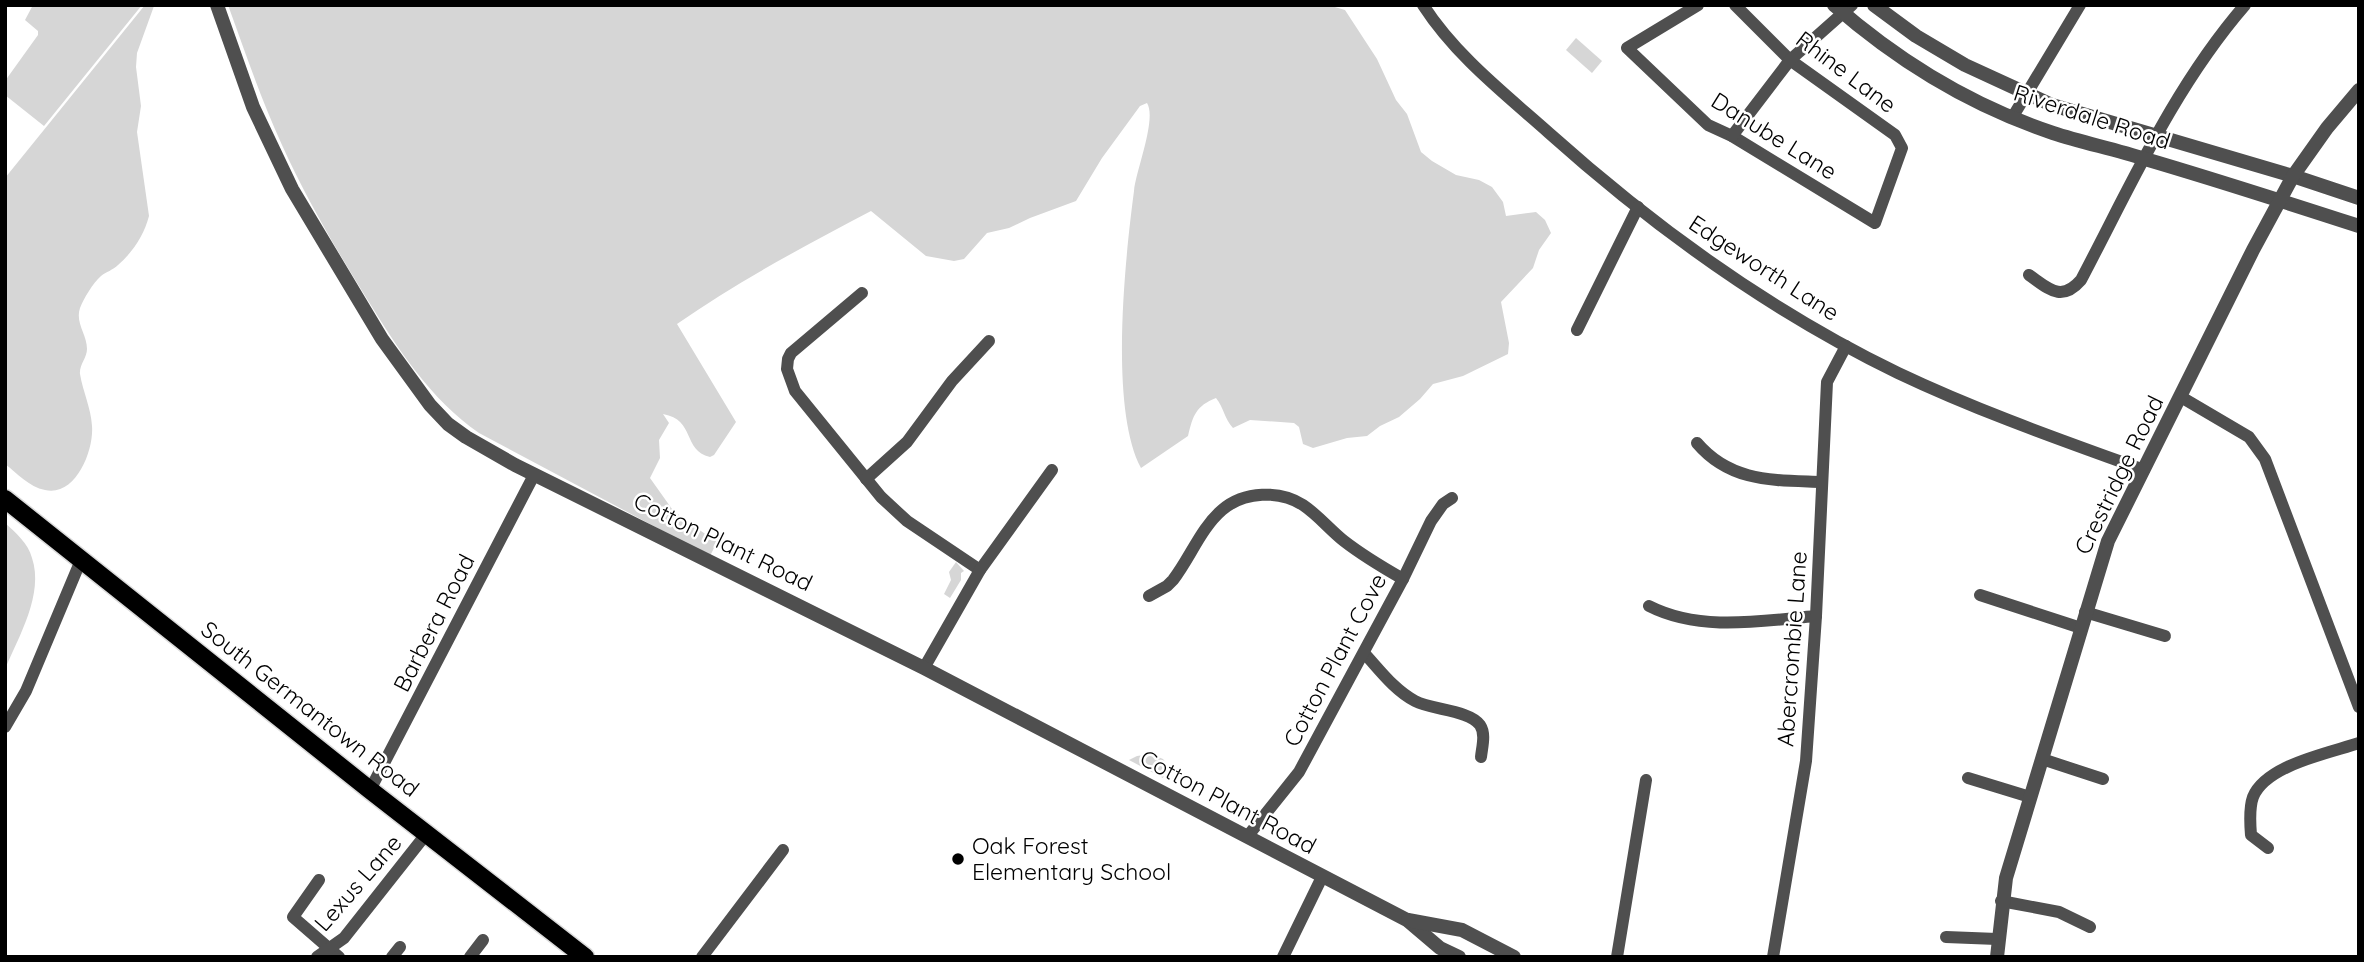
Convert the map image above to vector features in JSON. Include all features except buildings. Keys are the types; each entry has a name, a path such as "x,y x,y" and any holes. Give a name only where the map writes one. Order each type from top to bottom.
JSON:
{"main road":[{"name":"South Germantown Road","path":"5,499 370,790 585,957"}],"street":[{"name":"Cotton Plant Road","path":"217,5 253,107 292,189 382,339 422,395 448,424 484,448 534,475 924,668 1407,920 1440,948 1459,957"},
{"name":"Edgeworth Lane","path":"1423,5 1461,54 1587,166 1638,208 1724,271 1846,346 1899,373 1987,412 2144,470"},
{"name":"Danube Lane","path":"1698,5 1627,48 1708,125 1732,136 1875,223"},
{"name":"Rhine Lane","path":"1735,5 1790,60 1895,135 1902,148 1875,223"},
{"name":"Riverdale Road","path":"1874,5 1942,52 2025,94 2074,112 2156,134 2359,198"},
{"path":"2012,118 2080,5"},
{"path":"2029,275 2056,291 2069,291 2075,286 2156,134 2196,69 2245,5"},
{"path":"1732,136 1790,60 1843,8"},
{"name":"Riverdale Road","path":"1843,8 1878,41 1921,71 2012,118 2053,133 2143,158 2359,226"},
{"name":"Crestridge Road","path":"1997,957 2001,901 2008,868 2108,541 2280,201 2327,128 2359,90"},
{"path":"1577,330 1638,208"},
{"path":"862,293 796,348 788,359 787,369 795,391 866,479 907,521 980,570"},
{"path":"866,479 907,442 947,388 989,341"},
{"name":"Abercrombie Lane","path":"1773,957 1805,768 1816,616 1827,382 1846,346"},
{"path":"2181,397 2249,436 2265,459 2359,707"},
{"path":"1697,443 1719,463 1755,478 1822,482"},
{"path":"924,668 980,570 1052,470"},
{"name":"Barbera Road","path":"370,790 534,475"},
{"path":"1149,596 1173,580 1211,522 1222,510 1234,501 1250,496 1292,499 1305,506 1342,540 1403,579"},
{"name":"Cotton Plant Cove","path":"1247,837 1299,772 1403,579 1431,520 1443,504 1452,498"},
{"path":"5,727 26,691 81,560"},
{"path":"1980,595 2081,628"},
{"path":"1649,606 1672,617 1727,622 1816,616"},
{"path":"2085,612 2165,636"},
{"path":"1364,653 1408,697 1475,721 1483,733 1481,757"},
{"path":"2268,848 2251,835 2250,821 2253,796 2267,779 2292,765 2359,743"},
{"path":"2042,759 2103,779"},
{"path":"1968,778 2030,797"},
{"path":"1617,957 1646,780"},
{"name":"Lexus Lane","path":"317,957 335,953 427,833"},
{"path":"702,957 783,850"},
{"path":"1283,957 1322,877"},
{"path":"319,880 293,917 335,953"},
{"path":"2001,901 2059,912 2090,926"},
{"name":"Cotton Plant Road","path":"1407,920 1462,930 1514,957"},
{"path":"1947,937 1997,939"},
{"path":"470,957 483,940"}],"shaded area":[{"path":"33,5 142,5 44,126 5,95 5,81 38,35 38,31 25,20"},
{"path":"145,5 154,6 137,53 141,106 137,132 149,216 133,249 116,267 98,279 80,308 79,319 87,349 80,374 91,419 90,447 81,470 74,479 56,490 45,490 28,483 5,464 5,178"},
{"path":"228,5 1328,5 1345,10 1377,59 1396,100 1407,114 1421,152 1456,175 1479,180 1492,187 1503,202 1506,216 1536,212 1545,220 1551,233 1539,250 1533,268 1501,302 1509,343 1508,354 1463,376 1433,384 1399,417 1367,436 1347,438 1313,448 1303,444 1299,427 1294,423 1250,420 1233,428 1216,398 1196,412 1188,436 1141,468 1131,442 1125,409 1122,333 1134,191 1148,132 1147,103 1140,106 1102,158 1076,201 1009,228 987,233 964,259 954,261 926,256 871,211 748,279 677,324 736,422 710,457 695,448 680,422 663,414 669,423 659,440 660,458 650,478 672,509 717,542 710,556 479,433 461,420 430,389 379,318 311,204 274,128"},
{"path":"1576,38 1602,61 1592,73 1566,50"},
{"path":"5,523 28,548 35,572 35,586 23,629 5,669"},
{"path":"956,562 964,571 950,598 944,594 951,580 949,572"},
{"path":"1151,754 1163,759 1167,764 1163,778 1129,760"}],"place":[{"name":"Oak Forest Elementary School","path":"958,859"}]}
